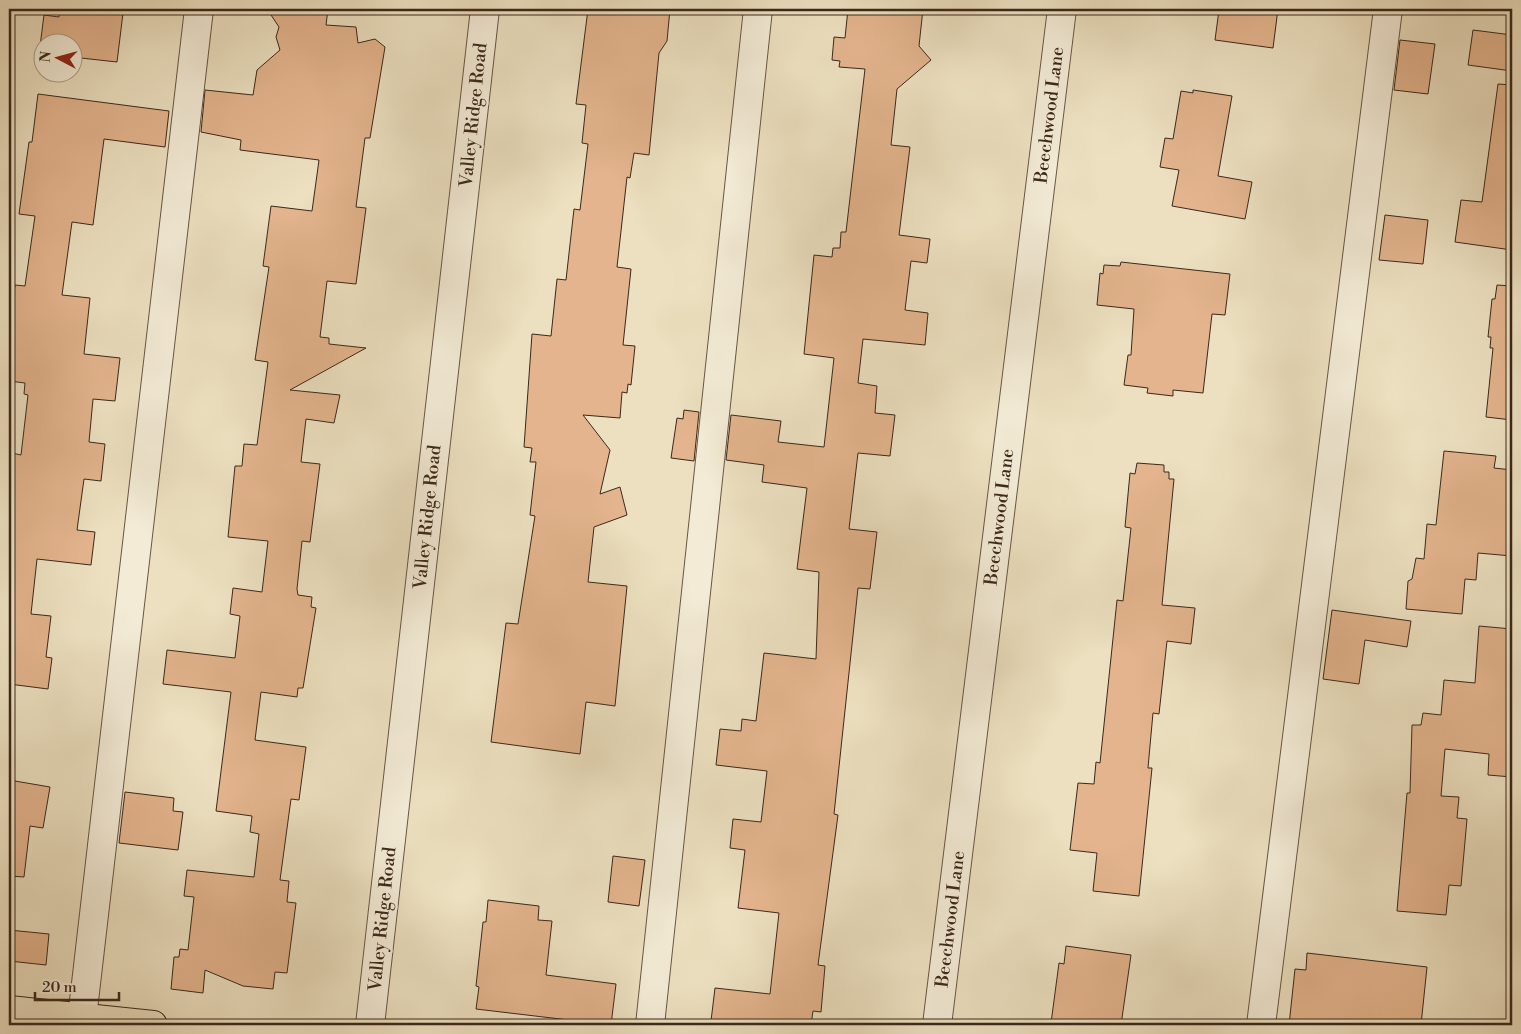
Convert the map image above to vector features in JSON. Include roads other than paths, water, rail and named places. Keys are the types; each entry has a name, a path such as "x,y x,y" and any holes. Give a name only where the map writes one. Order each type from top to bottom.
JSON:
{"main road":[{"path":"9,1010 154,1025"}],"street":[{"path":"82,1018 199,9"},
{"name":"Valley Ridge Road","path":"370,1025 485,9"},
{"path":"650,1025 758,9"},
{"name":"Beechwood Lane","path":"937,1025 1062,9"},
{"path":"1261,1025 1388,9"}]}
